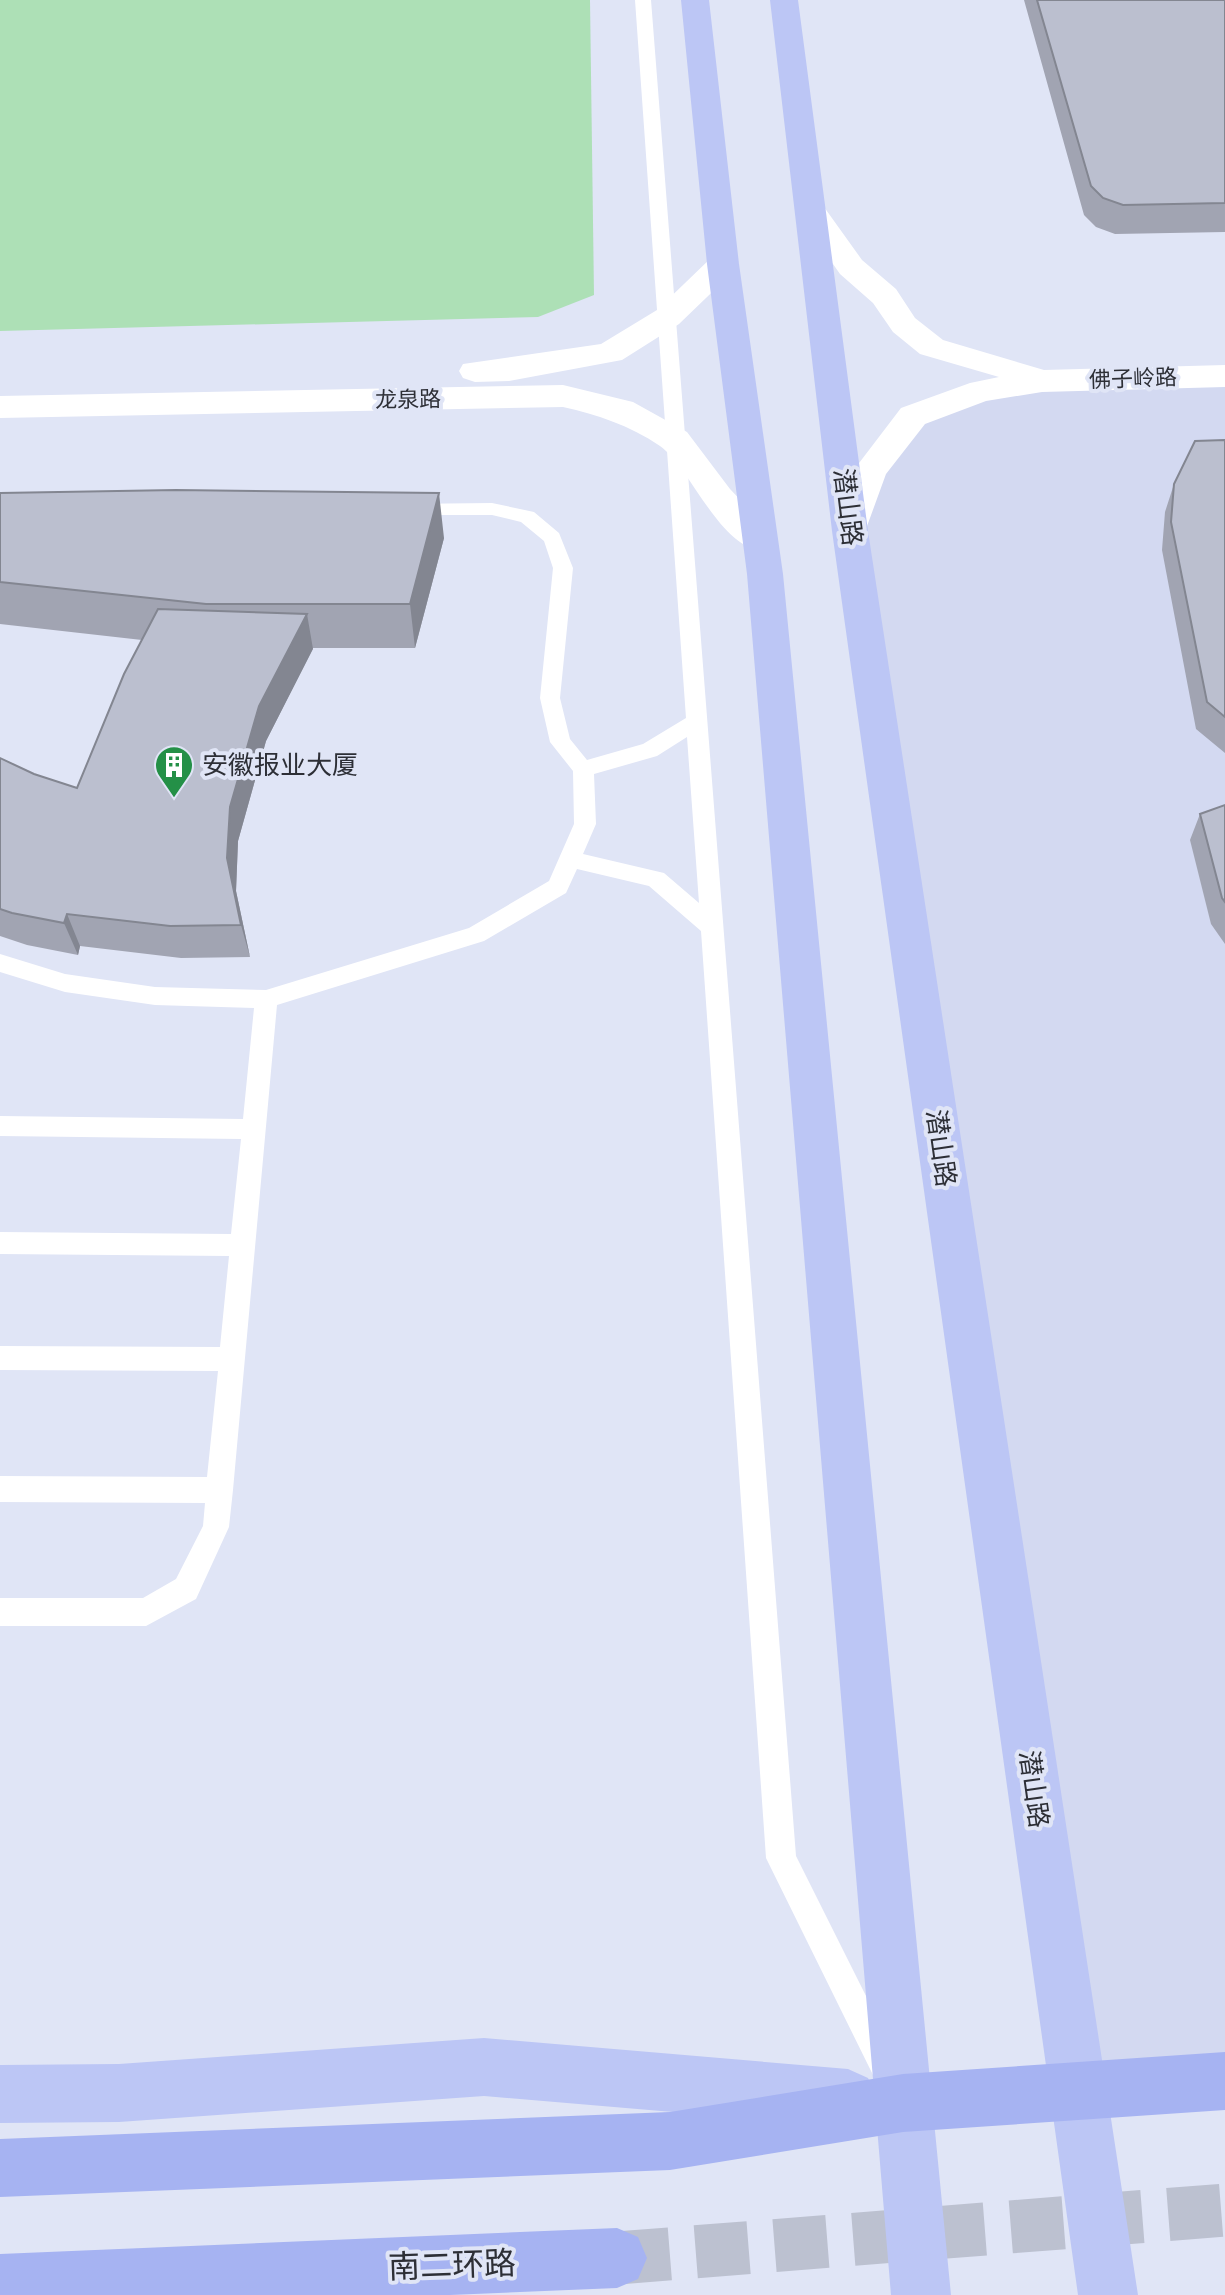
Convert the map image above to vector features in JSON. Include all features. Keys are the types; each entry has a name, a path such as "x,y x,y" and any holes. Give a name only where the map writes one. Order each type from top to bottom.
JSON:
{"highway":[{"path":"0,2168 670,2141 903,2103 1225,2081"},
{"name":"南二环路","path":"0,2284 617,2258"}],"main road":[{"path":"695,0 723,264 760,540 921,2295"},
{"name":"潜山路","path":"784,0 850,531 1108,2295"},
{"path":"0,2094 119,2093 484,2067 903,2103"}],"street":[{"path":"813,214 851,267 885,296 904,325 932,347 1042,381"},
{"name":"龙泉路","path":"0,379 509,370 610,353 668,317 723,264"},
{"name":"佛子岭路","path":"1042,381 1225,376"},
{"path":"850,531 870,471 913,416 982,391 1042,381"},
{"name":"龙泉路","path":"0,407 563,396 621,410 675,440 718,497 760,540"}],"lane":[{"path":"643,0 781,1858 903,2103"},
{"path":"0,963 65,983 155,996 266,999 476,935 558,887 585,824 583,769 560,742 550,698 563,568 552,538 527,517 492,509 392,509"},
{"path":"583,769 650,750 697,721"},
{"path":"570,859 656,879 712,927"},
{"path":"0,1612 146,1612 186,1589 216,1527 266,999"},
{"path":"0,1126 254,1129"},
{"path":"0,1243 243,1245"},
{"path":"0,1358 232,1359"},
{"path":"0,1489 220,1490"}],"shaded area":[{"path":"1225,376 1225,2081 1078,2091 850,531 900,435 982,391"}],"green space":[{"path":"0,0 590,0 594,295 538,317 0,331"}],"building":[{"path":"1037,0 1225,0 1225,203 1123,205 1103,198 1091,186"},
{"path":"1225,440 1225,717 1207,702 1171,522 1174,484 1195,441"},
{"path":"176,490 439,493 410,604 206,604 0,582 0,493"},
{"name":"安徽报业大厦","path":"158,609 307,614 259,706 230,807 227,858 241,925 170,926 67,914 64,923 0,909 0,758 34,774 77,788 124,674"},
{"path":"1225,805 1225,902 1200,814"}],"tunnel":[{"path":"617,2258 1225,2210"}],"place":[{"name":"安徽报业大厦","path":"174,799"}]}
